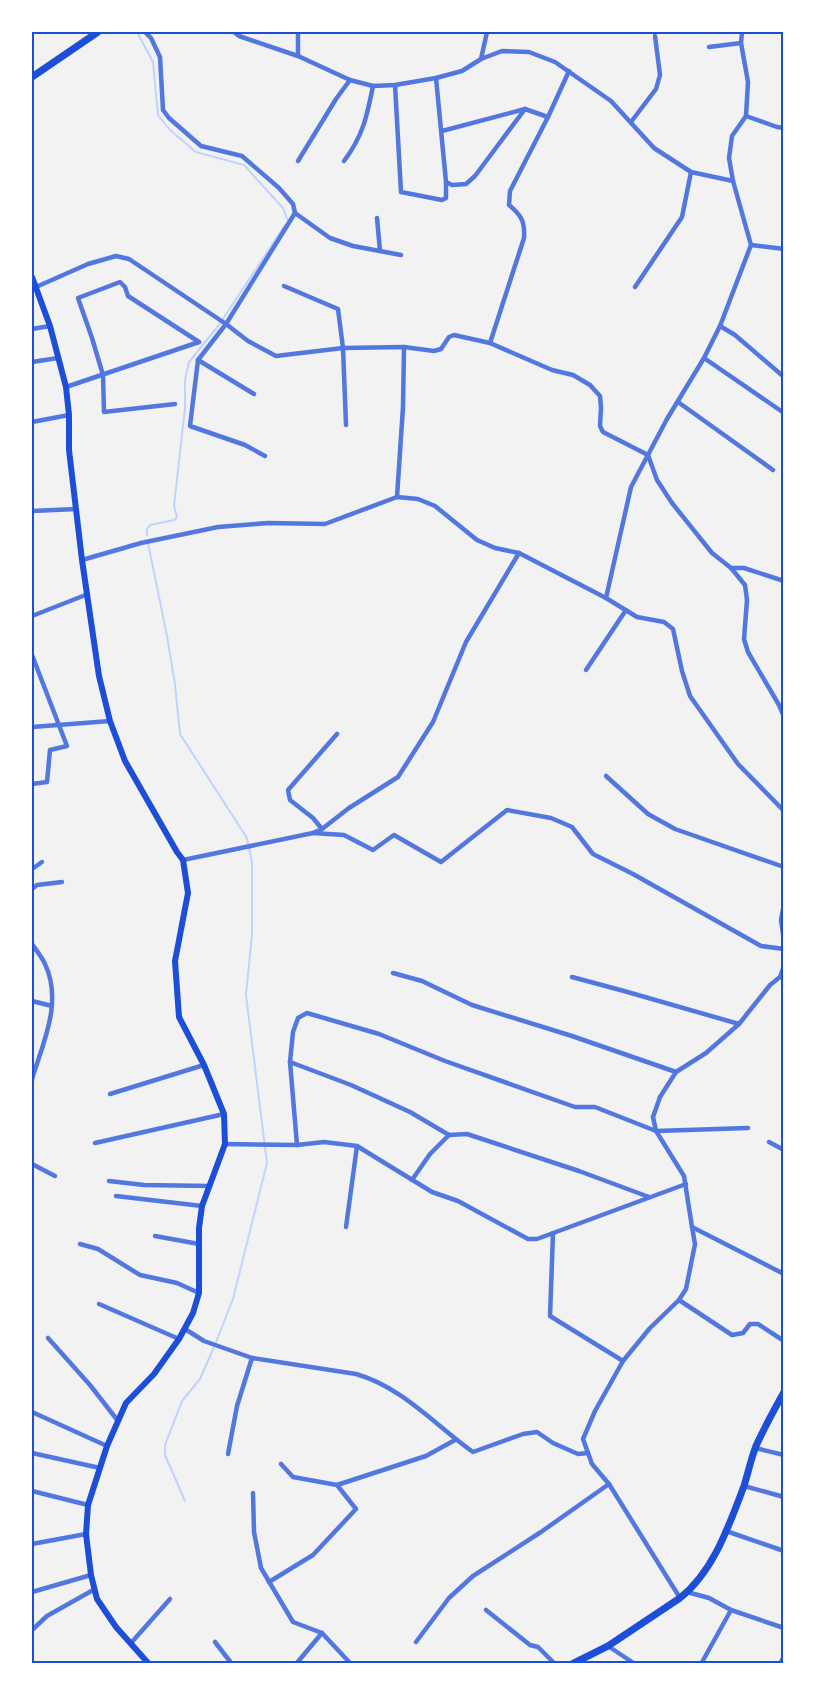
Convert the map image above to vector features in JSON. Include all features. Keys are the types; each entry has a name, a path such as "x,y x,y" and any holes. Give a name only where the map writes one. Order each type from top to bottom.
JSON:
{"main road":[{"path":"32,77 98,32"},
{"path":"32,277 50,326 66,387 69,450 99,676 110,721 126,761 183,860 188,893 175,961 179,1017 204,1065 224,1114 225,1144 202,1206 199,1228 199,1293 194,1313 186,1329 154,1374 126,1403 107,1446 88,1505 86,1534 91,1575 97,1599 116,1627 149,1664"},
{"path":"575,1663 608,1646 680,1598 708,1568 744,1486 755,1448 783,1392"}],"street":[{"path":"145,32 151,38 160,57 163,110 201,146 242,156 279,188 293,204 296,213 330,238 352,246 401,255"},
{"path":"234,32 239,36 298,56 350,80 373,86 395,85 462,71 481,59 502,51 529,52 555,62 611,100 654,148 691,172 734,181"},
{"path":"298,32 298,56"},
{"path":"481,59 487,32"},
{"path":"606,598 631,487 720,326 751,245 729,158 732,136 746,116 748,82 741,43 742,32"},
{"path":"631,122 656,89 660,75 655,36"},
{"path":"709,47 741,43"},
{"path":"490,343 524,238 525,225 518,212 509,206 510,191 548,117 568,71"},
{"path":"395,85 401,192 442,200 446,198 446,182 436,78"},
{"path":"298,161 350,80"},
{"path":"344,161 356,144 368,113 373,86"},
{"path":"442,131 525,109 548,117"},
{"path":"446,182 452,185 466,184 475,176 525,109"},
{"path":"746,116 783,128"},
{"path":"635,287 682,217 691,172"},
{"path":"265,456 245,445 190,426 198,360 225,324 296,213"},
{"path":"377,218 380,251"},
{"path":"751,245 783,249"},
{"path":"36,287 88,264 116,256 129,259 248,340 276,356 343,348 404,347 434,351 441,349 449,336 453,334 490,343 552,369 573,375 590,385 600,396 602,408 600,426 603,432 648,455 657,480 672,503 712,553 745,585 747,600 744,639 748,652 781,704 783,717"},
{"path":"66,387 103,375 199,342 128,296 125,287 120,282 78,298 103,375 104,412 176,404"},
{"path":"284,286 338,309 343,348 346,426"},
{"path":"32,329 50,326"},
{"path":"720,326 735,334 783,377"},
{"path":"397,496 404,407 404,347"},
{"path":"32,362 58,358"},
{"path":"704,358 783,413"},
{"path":"198,360 254,394"},
{"path":"678,402 773,470"},
{"path":"32,422 69,414"},
{"path":"82,560 141,543 218,527 325,524 397,496 418,499 435,506 477,540 495,548 519,553 606,598 637,617 664,622 673,629 690,696 738,764 783,811"},
{"path":"32,511 76,509"},
{"path":"183,860 313,833 398,777 433,722 466,642 519,553"},
{"path":"730,568 744,568 783,581"},
{"path":"32,616 88,594"},
{"path":"586,670 626,610"},
{"path":"32,655 67,746 50,750 47,782 32,784"},
{"path":"32,727 110,721"},
{"path":"322,829 313,818 290,800 288,790 337,734"},
{"path":"606,776 648,814 675,829 783,867"},
{"path":"313,833 344,835 373,850 394,836 441,862 507,810 551,818 572,827 593,854 761,946 783,949"},
{"path":"32,869 42,862"},
{"path":"32,889 37,885 62,882"},
{"path":"783,905 781,920 783,941"},
{"path":"32,944 45,963 53,989 45,1043 32,1079"},
{"path":"680,1598 609,1484 592,1464 583,1439 595,1411 623,1361 650,1328 679,1300 686,1289 695,1244 693,1227 684,1176 656,1131 653,1117 660,1097 676,1072 706,1053 739,1024 780,977 783,966"},
{"path":"393,973 422,981 472,1005 676,1072"},
{"path":"572,977 739,1024"},
{"path":"32,1001 52,1005"},
{"path":"297,1145 290,1062 293,1032 298,1018 307,1013 379,1034 445,1061 575,1107 595,1107 656,1131 748,1128"},
{"path":"32,1055 38,1058"},
{"path":"290,1062 351,1085 410,1112 449,1135 467,1134 649,1197"},
{"path":"110,1094 204,1065"},
{"path":"95,1143 224,1114"},
{"path":"412,1180 430,1154 449,1135"},
{"path":"225,1144 297,1145 324,1142 357,1146 432,1192 458,1201 528,1239 537,1239 686,1184"},
{"path":"769,1142 783,1150"},
{"path":"346,1227 357,1146"},
{"path":"32,1164 55,1176"},
{"path":"109,1181 144,1185 210,1185"},
{"path":"117,1196 202,1206"},
{"path":"693,1227 783,1274"},
{"path":"553,1233 550,1316 623,1361"},
{"path":"155,1236 199,1244"},
{"path":"80,1244 98,1249 140,1275 177,1283 199,1293"},
{"path":"679,1300 732,1335 742,1333 750,1324 758,1324 783,1341"},
{"path":"99,1304 179,1339"},
{"path":"186,1329 204,1341 252,1358 369,1377 414,1404 473,1452 523,1434 537,1432 553,1443 578,1454 588,1453"},
{"path":"48,1338 90,1385 118,1421"},
{"path":"228,1454 237,1406 252,1358"},
{"path":"32,1412 107,1446"},
{"path":"281,1464 293,1477 337,1485 426,1456 456,1440"},
{"path":"755,1448 783,1455"},
{"path":"32,1453 100,1468"},
{"path":"416,1642 449,1598 473,1576 609,1484"},
{"path":"269,1582 313,1555 356,1509 337,1485"},
{"path":"744,1486 783,1497"},
{"path":"32,1491 88,1505"},
{"path":"253,1493 254,1532 261,1568 269,1582 293,1622 322,1634 351,1664"},
{"path":"726,1531 783,1551"},
{"path":"32,1544 86,1534"},
{"path":"32,1592 91,1575"},
{"path":"32,1630 47,1616 95,1589"},
{"path":"687,1592 709,1598 731,1610 783,1628"},
{"path":"131,1643 170,1599"},
{"path":"486,1610 530,1645 538,1647 555,1664"},
{"path":"701,1664 731,1610"},
{"path":"296,1664 322,1634"},
{"path":"215,1642 232,1664"},
{"path":"608,1646 635,1664"},
{"path":"780,1664 783,1656"}],"waterway":[{"path":"137,32 153,62 158,115 170,130 196,152 244,165 283,208 288,221"},
{"path":"147,535 150,525 174,520 177,517 174,506 185,408 185,380 189,362 219,325 285,225"},
{"path":"148,543 167,636 180,734 247,838 252,863 252,935 246,995 267,1163 233,1299 216,1342"},
{"path":"185,1501 165,1455 165,1445 182,1401 200,1379 214,1347"}]}
